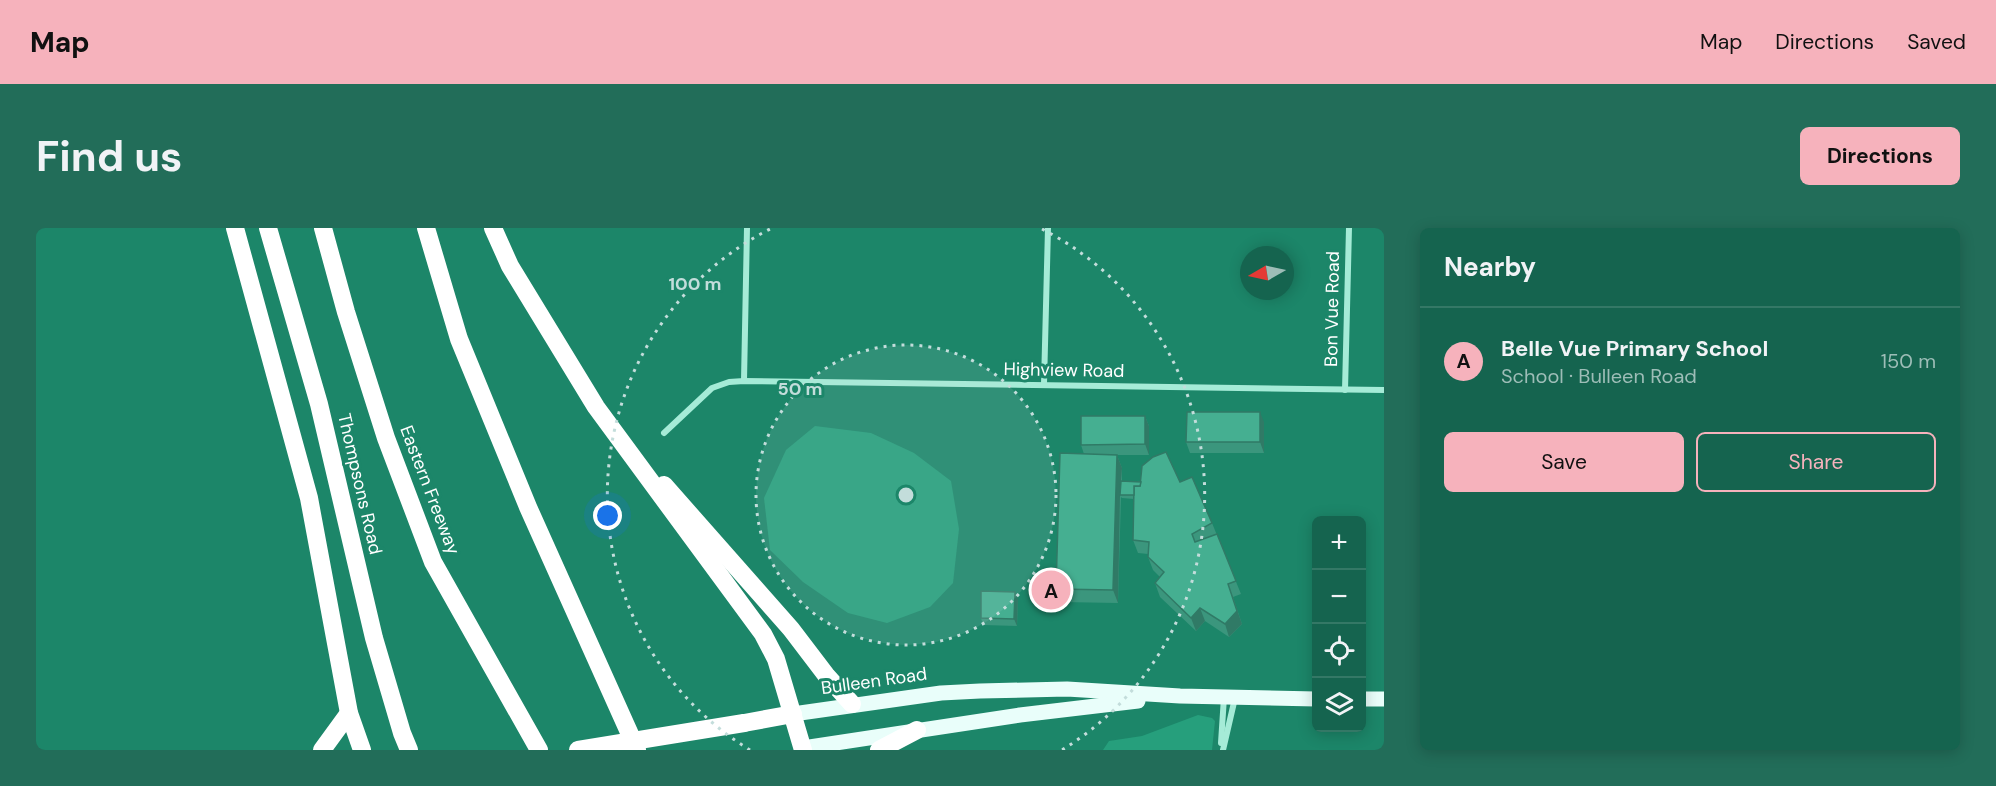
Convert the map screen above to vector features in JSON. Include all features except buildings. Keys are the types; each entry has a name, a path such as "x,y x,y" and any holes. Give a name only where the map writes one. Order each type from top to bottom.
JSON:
{"highway":[{"path":"235,228 309,498 349,713 362,750"},
{"name":"Thompsons Road","path":"268,228 331,450 374,638 402,734 409,750"},
{"name":"Eastern Freeway","path":"323,228 346,312 386,438 433,562 539,750"},
{"path":"427,228 459,339 528,507 637,750"},
{"path":"493,228 510,266 596,407 763,634 776,659 794,714 800,750"},
{"path":"596,407 791,629 826,675 852,704"},
{"path":"322,750 349,713"},
{"name":"Bulleen Road","path":"578,750 794,714"},
{"path":"879,750 917,730"}],"main road":[{"name":"Bulleen Road","path":"794,714 940,693 980,691 1067,689 1180,696 1312,699"},
{"name":"Bulleen Road","path":"800,750 1030,713 1180,696"},
{"path":"1366,699 1384,699"}],"street":[{"path":"744,381 747,228"},
{"path":"1044,384 1048,228"},
{"name":"Bon Vue Road","path":"1346,390 1348,228"},
{"name":"Highview Road","path":"664,433 712,388 729,382 744,381 1384,390"},
{"path":"1222,750 1230,697"},
{"path":"1222,750 1230,697"}],"green space":[{"path":"815,426 871,433 914,453 951,481 959,529 953,583 930,607 887,623 848,613 803,582 770,550 764,498 786,450"},
{"path":"1198,715 1212,718 1215,721 1212,750 1103,750 1109,741 1142,736"}],"place":[{"name":"Belle Vue Primary School","path":"1051,590"}]}
